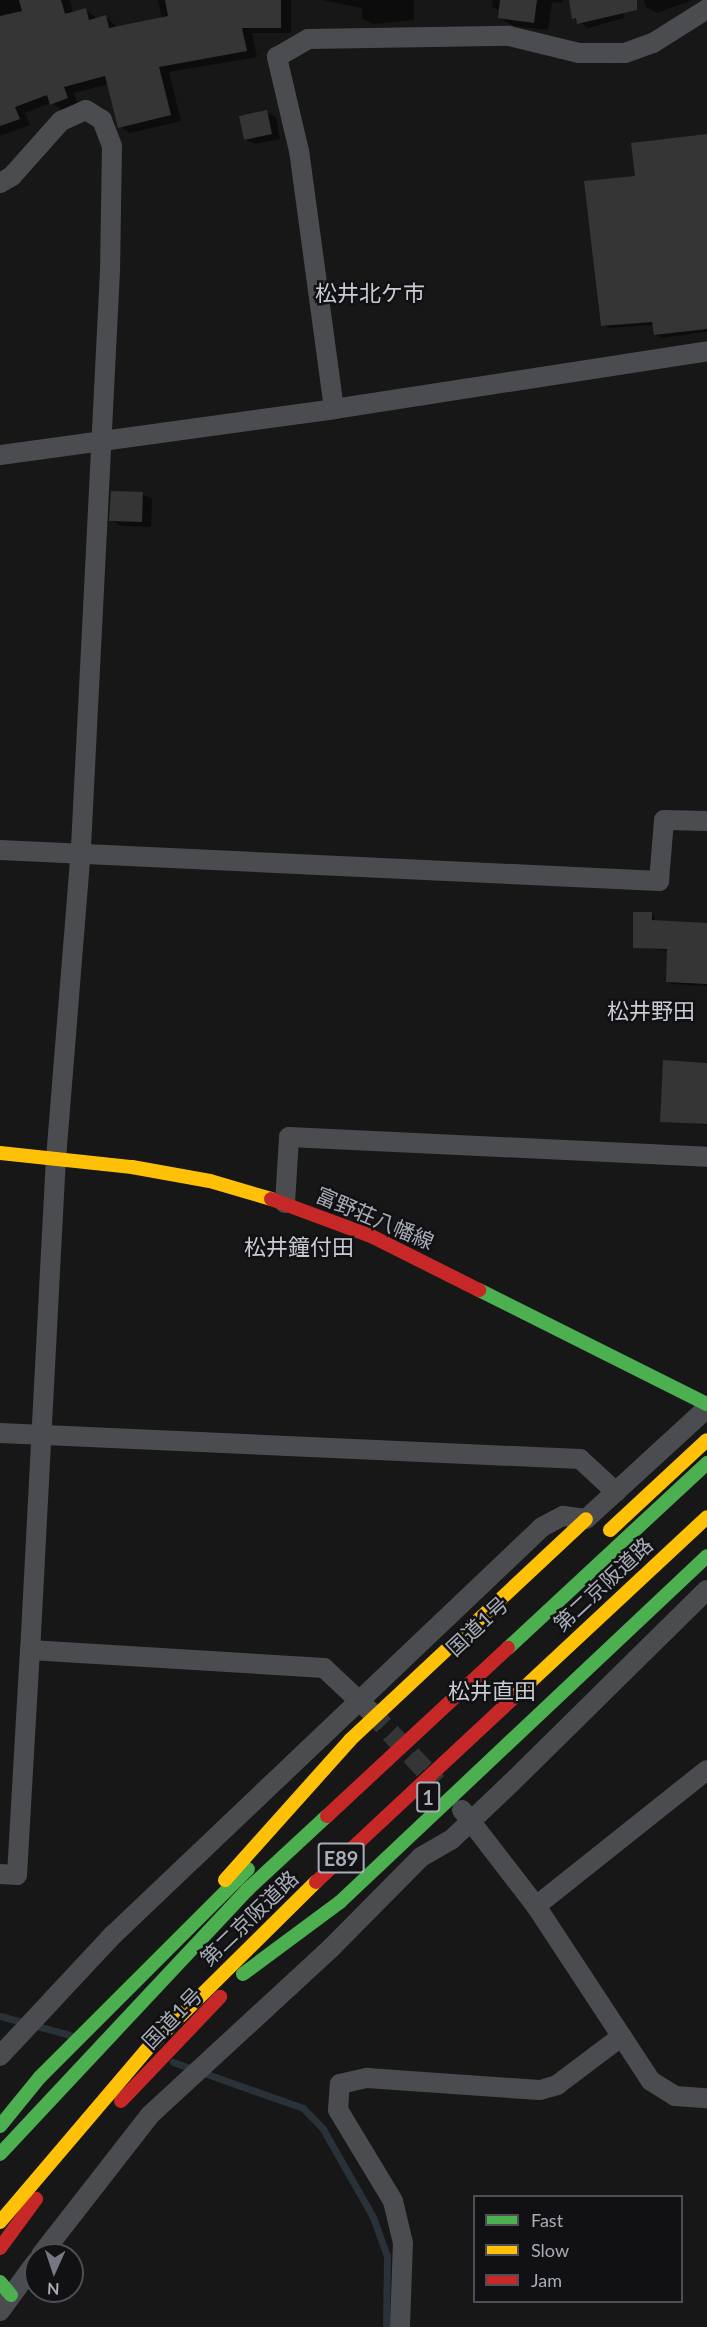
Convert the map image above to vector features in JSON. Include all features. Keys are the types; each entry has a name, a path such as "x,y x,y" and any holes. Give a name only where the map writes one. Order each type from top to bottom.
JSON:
{"main road":[{"name":"富野荘八幡線","path":"0,1153 56,1157 210,1181 285,1203 381,1241 707,1406"},
{"path":"597,1542 707,1440"},
{"name":"第二京阪道路","path":"0,2154 247,1890 707,1463"},
{"name":"第二京阪道路","path":"0,2222 149,2047 274,1921 707,1517"},
{"path":"210,1905 231,1869 350,1740 586,1519"},
{"name":"国道1号","path":"0,2248 36,2198 111,2112 243,1974 707,1537"},
{"path":"243,1974 340,1902 707,1556"},
{"path":"0,2126 40,2077 210,1905 348,1776"}],"street":[{"path":"334,410 298,151 277,57 308,39 509,36 579,53 626,53 653,43 707,9"},
{"path":"0,183 12,176 60,121 86,110 102,120 112,146 113,197 81,854 56,1157 17,1875 0,1874"},
{"path":"0,455 101,444 334,410 707,351"},
{"path":"0,850 659,881 664,820 707,821"},
{"path":"285,1203 289,1137 707,1157"},
{"path":"0,2056 112,1935 272,1788 301,1754 364,1706 542,1527 563,1516 586,1519 707,1406"},
{"path":"0,1433 580,1459 616,1492"},
{"path":"50,2243 150,2115 332,1947 421,1857 451,1840 465,1814 707,1590"},
{"path":"30,1650 324,1668 364,1706"},
{"path":"536,1906 707,1770"},
{"path":"465,1814 536,1906 651,2081 675,2096 707,2098"},
{"path":"400,2327 403,2243 393,2201 338,2110 340,2084 367,2078 540,2090 557,2085 622,2036"},
{"path":"4,2296 24,2275"}],"building":[{"path":"19,0 61,0 65,14 86,8 89,20 106,15 109,28 168,16 165,0 281,0 281,28 242,28 247,51 159,67 171,115 118,128 105,76 64,87 68,98 50,105 47,95 15,107 20,119 0,126 0,16 22,11"},
{"path":"500,0 537,0 534,23 498,18"},
{"path":"569,0 637,0 637,10 577,24 576,18 572,19"},
{"path":"267,110 272,134 244,140 239,116"},
{"path":"707,134 707,329 654,335 652,322 601,326 584,181 635,176 631,143"},
{"path":"111,491 143,492 142,522 109,521"},
{"path":"633,912 652,912 652,920 707,923 707,984 666,982 667,949 633,948"},
{"path":"663,1060 707,1063 707,1124 660,1122"}],"waterway":[{"path":"0,2016 70,2035"},
{"path":"173,2062 303,2108 323,2129 373,2217 387,2256 386,2327"}],"tunnel":[{"path":"370,1711 437,1783"}],"traffic: fast":[{"path":"479,1290 707,1404"},
{"path":"508,1648 707,1463"},
{"path":"243,1974 340,1902 707,1556"},
{"path":"0,2154 247,1890 327,1816"},
{"path":"0,2126 40,2077 248,1869"},
{"path":"0,2282 11,2295"}],"traffic: slow":[{"path":"0,1153 132,1167 210,1181 271,1199"},
{"path":"610,1530 707,1440"},
{"path":"513,1698 707,1517"},
{"path":"225,1880 350,1740 586,1519"},
{"path":"0,2222 149,2047 316,1882"}],"traffic: jam":[{"path":"271,1199 371,1236 479,1290"},
{"path":"327,1816 508,1648"},
{"path":"316,1882 513,1698"},
{"path":"121,2101 220,1997"},
{"path":"0,2248 36,2199"}],"district":[{"name":"松井北ケ市","path":"370,293"},
{"name":"松井野田","path":"651,1011"},
{"name":"松井鐘付田","path":"299,1247"},
{"name":"松井直田","path":"492,1691"}]}
